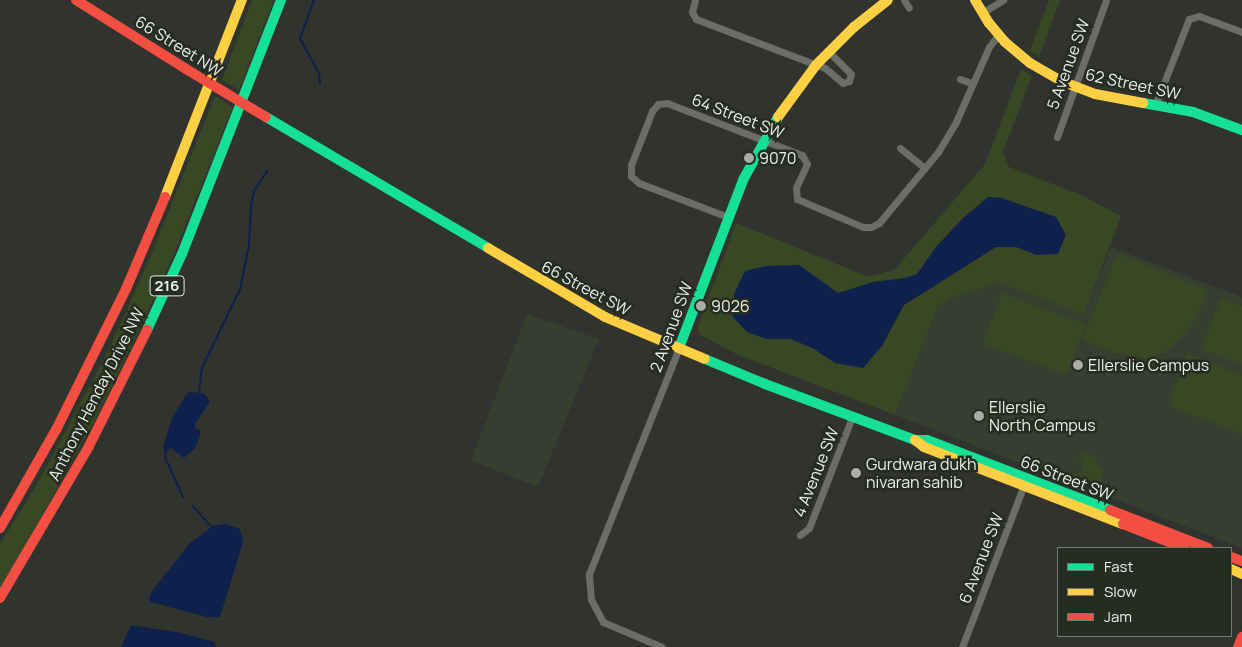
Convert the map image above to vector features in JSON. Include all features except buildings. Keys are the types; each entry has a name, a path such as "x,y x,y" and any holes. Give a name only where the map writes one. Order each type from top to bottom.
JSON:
{"main road":[{"name":"66 Street NW","path":"76,0 266,117"},
{"name":"Anthony Henday Drive NW","path":"0,528 64,415 129,281 177,168 242,0"},
{"name":"Anthony Henday Drive NW","path":"0,598 84,454 144,336 185,246 281,0"},
{"name":"62 Street SW","path":"976,0 982,13 998,35 1035,66 1074,87 1095,94 1193,112 1242,130"},
{"name":"2 Avenue SW","path":"679,348 746,172 763,140 787,102 816,65 884,1"},
{"name":"66 Street SW","path":"266,117 605,317 765,384 915,440 927,440 1182,547"},
{"name":"66 Street SW","path":"1025,482 1205,547"},
{"path":"1238,647 1242,636"}],"street":[{"path":"694,0 692,14 698,20 825,68 843,83 849,82 851,74 828,52"},
{"path":"904,0 909,8"},
{"path":"982,13 1003,0"},
{"name":"5 Avenue SW","path":"1057,137 1106,0"},
{"path":"1156,104 1188,21 1192,17 1202,17 1242,32"},
{"path":"900,148 924,168 950,134 989,47 998,35"},
{"path":"960,79 972,83"},
{"name":"64 Street SW","path":"728,217 639,183 631,176 630,169 634,156 652,111 658,104 667,103 802,155 806,160 806,167 796,188 795,197 802,202 863,226 871,227 879,223 924,168"},
{"name":"2 Avenue SW","path":"662,647 603,622 595,612 591,599 589,574 679,348"},
{"name":"4 Avenue SW","path":"800,535 809,528 852,416"},
{"name":"6 Avenue SW","path":"962,647 1025,482"}],"shaded area":[{"name":"Ellerslie Campus","path":"1111,247 1242,297 1242,548 895,415 938,306 951,298 1000,283 1084,315"},
{"path":"527,314 599,339 538,487 471,460"}],"green space":[{"path":"252,0 274,0 239,90 222,80"},
{"path":"1049,0 1060,0 1039,57 1030,50"},
{"path":"1021,69 1032,76 1003,152 1009,167 1081,195 1121,216 1084,315 1000,283 951,298 938,306 895,415 736,354 699,334 697,329 736,223 869,277 895,269 985,164"},
{"path":"215,96 233,107 172,259 95,420 0,591 0,544 37,484 107,353 149,260"},
{"path":"1121,255 1209,291 1192,324 1178,340 1165,352 1147,359 1112,352 1082,340 1115,259"},
{"path":"1002,293 1086,324 1067,375 983,344"},
{"path":"1221,298 1242,306 1242,365 1201,349"},
{"path":"1187,354 1242,375 1242,434 1168,406"},
{"path":"1081,452 1097,458 1096,465 1103,467 1101,492 1090,491 1089,487 1071,485 1074,474 1081,475 1083,462 1078,459"}],"water":[{"path":"988,197 1002,198 1056,217 1066,235 1058,254 1037,255 1016,247 996,247 904,305 882,346 863,368 835,363 814,349 791,339 766,339 747,332 733,317 734,294 745,271 766,266 799,265 838,293 873,282 905,278 917,274 936,247 962,219"},
{"path":"188,392 203,393 209,399 209,403 195,424 195,428 200,430 200,436 195,448 184,458 171,448 165,453 163,447 172,418"},
{"path":"225,524 240,529 243,542 220,617 206,617 151,602 149,598 152,591 190,543 213,526"},
{"path":"131,625 181,633 214,642 217,647 121,647"}],"waterway":[{"path":"314,0 300,38 319,74 320,84"},
{"path":"199,392 202,368 240,289 249,245 251,205 254,191 267,171"},
{"path":"166,451 165,457 183,497"},
{"path":"193,506 211,527"}],"traffic: fast":[{"path":"147,330 182,254 281,0"},
{"path":"1143,103 1193,112 1242,130"},
{"path":"266,117 488,248"},
{"path":"679,348 743,180 778,117"},
{"path":"705,359 765,384 915,440 927,440 1110,510"}],"traffic: slow":[{"path":"165,197 242,0"},
{"path":"778,117 816,65 854,27 888,0"},
{"path":"975,0 989,23 1005,42 1030,63 1061,81 1095,94 1143,103"},
{"path":"488,248 605,317 705,359"},
{"path":"915,440 924,447 1123,524"},
{"path":"1232,569 1242,574"}],"traffic: jam":[{"path":"76,0 186,69"},
{"path":"186,69 266,117"},
{"path":"0,528 56,430 126,289 165,197"},
{"path":"0,598 89,446 147,330"},
{"path":"1110,510 1205,547"},
{"path":"1123,524 1181,547"},
{"path":"1232,557 1242,561"},
{"path":"1238,647 1242,637"}],"place":[{"name":"9070","path":"749,158"},
{"name":"9026","path":"701,306"},
{"name":"Ellerslie Campus","path":"1078,365"},
{"name":"Ellerslie North Campus","path":"979,416"},
{"name":"Gurdwara dukh nivaran sahib","path":"856,473"}]}
